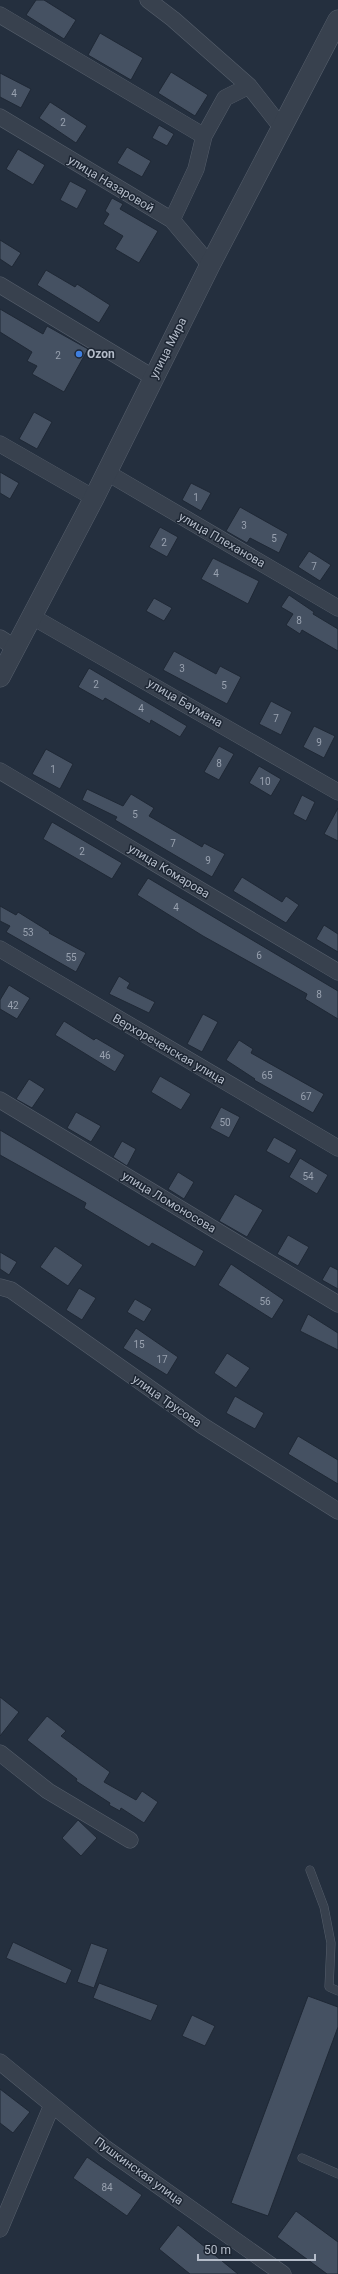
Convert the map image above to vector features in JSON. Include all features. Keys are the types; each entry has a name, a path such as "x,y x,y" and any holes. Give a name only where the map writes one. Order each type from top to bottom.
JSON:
{"street":[{"path":"148,0 173,19 249,86 282,128"},
{"path":"0,15 204,136"},
{"name":"улица Мира","path":"0,677 7,643 31,616 94,498 210,265 338,20"},
{"path":"172,220 196,169 204,136 226,98 249,86"},
{"name":"улица Назаровой","path":"0,117 172,220 210,265"},
{"path":"0,285 154,378"},
{"path":"0,444 94,498"},
{"name":"улица Плеханова","path":"106,472 338,608"},
{"name":"улица Баумана","path":"31,616 338,792"},
{"name":"улица Комарова","path":"0,771 338,972"},
{"name":"Верхореченская улица","path":"0,949 338,1148"},
{"name":"улица Ломоносова","path":"0,1100 338,1304"},
{"name":"улица Трусова","path":"0,1287 11,1290 203,1426 338,1511"},
{"path":"0,1753 48,1791 130,1840"},
{"name":"Пушкинская улица","path":"0,2062 105,2148 283,2274"},
{"path":"0,2229 52,2106"}],"lane":[{"path":"310,1870 324,1907 331,1943 328,1987 338,1990"},
{"path":"302,2158 338,2174"}],"building":[{"path":"36,0 44,0 76,20 64,39 26,15"},
{"path":"100,33 143,58 131,80 88,55"},
{"path":"171,72 208,95 195,116 158,93"},
{"path":"0,73 31,89 21,108 0,97"},
{"path":"50,102 87,126 76,143 39,118"},
{"path":"159,125 174,134 167,146 152,138"},
{"path":"127,147 151,161 142,177 117,163"},
{"path":"18,149 45,165 33,185 6,169"},
{"path":"70,181 87,190 77,209 60,200"},
{"path":"112,198 123,204 120,209 158,231 139,263 115,249 123,236 103,224 109,214 105,211"},
{"path":"0,240 21,253 12,267 0,259"},
{"path":"46,270 75,287 77,284 110,305 99,323 37,285"},
{"path":"0,309 43,334 47,326 88,349 64,392 32,374 37,366 27,361 32,352 0,332"},
{"path":"34,412 52,422 37,449 19,439"},
{"path":"0,472 19,483 10,499 0,493"},
{"path":"191,483 211,493 201,511 182,500"},
{"path":"240,507 288,534 279,553 250,538 247,543 226,531"},
{"path":"160,527 178,537 167,557 149,547"},
{"path":"309,551 331,565 320,581 298,567"},
{"path":"213,558 259,581 248,604 201,579"},
{"path":"289,595 314,612 313,614 338,629 338,651 302,630 300,634 286,625 293,614 281,607"},
{"path":"154,598 172,608 164,621 146,611"},
{"path":"174,651 216,674 220,666 241,677 227,704 163,670"},
{"path":"89,668 187,726 180,737 151,720 150,724 105,698 103,701 78,687"},
{"path":"271,701 292,712 281,735 259,724"},
{"path":"314,726 335,736 324,758 303,747"},
{"path":"219,746 234,754 219,780 204,772"},
{"path":"46,749 73,764 60,789 32,774"},
{"path":"259,766 281,779 271,796 249,783"},
{"path":"87,789 123,806 131,794 154,808 149,816 202,847 204,843 225,854 212,877 115,820 117,817 82,800"},
{"path":"302,795 315,802 306,821 293,814"},
{"path":"338,808 338,841 324,834"},
{"path":"52,822 122,863 112,879 43,839"},
{"path":"242,877 282,902 286,896 299,905 286,923 233,891"},
{"path":"148,878 338,991 338,1019 305,999 307,994 203,936 137,895"},
{"path":"0,906 16,915 18,912 50,932 49,933 86,953 76,972 6,932 10,926 0,921"},
{"path":"324,925 338,934 338,952 316,939"},
{"path":"119,976 130,983 127,988 155,1002 149,1013 109,994"},
{"path":"9,985 30,998 17,1019 0,1009 0,1000"},
{"path":"203,1014 218,1022 202,1052 187,1044"},
{"path":"64,1021 94,1040 96,1038 125,1055 115,1072 55,1035"},
{"path":"239,1040 253,1049 251,1053 324,1094 313,1113 254,1080 255,1079 226,1060"},
{"path":"160,1076 191,1094 181,1110 151,1092"},
{"path":"29,1079 45,1089 32,1108 16,1099"},
{"path":"221,1107 240,1117 229,1138 210,1128"},
{"path":"76,1112 101,1126 91,1142 67,1128"},
{"path":"0,1130 204,1251 195,1267 152,1243 149,1247 84,1208 86,1203 0,1155"},
{"path":"274,1137 297,1150 289,1164 266,1151"},
{"path":"122,1141 136,1149 127,1166 113,1157"},
{"path":"300,1158 328,1175 317,1194 289,1177"},
{"path":"178,1172 194,1182 184,1199 168,1189"},
{"path":"235,1194 263,1210 247,1237 219,1221"},
{"path":"288,1235 309,1247 298,1266 277,1254"},
{"path":"55,1246 83,1265 68,1286 40,1267"},
{"path":"0,1252 17,1262 9,1275 0,1269"},
{"path":"231,1264 284,1300 272,1319 218,1285"},
{"path":"330,1266 338,1270 338,1289 322,1280"},
{"path":"79,1288 96,1298 82,1320 66,1310"},
{"path":"135,1299 152,1309 144,1322 127,1312"},
{"path":"308,1314 338,1333 338,1350 300,1331"},
{"path":"136,1328 178,1357 167,1375 123,1348"},
{"path":"227,1353 250,1368 236,1388 214,1373"},
{"path":"235,1396 264,1413 255,1429 226,1413"},
{"path":"298,1436 338,1460 338,1484 288,1454"},
{"path":"0,1697 19,1712 0,1736"},
{"path":"47,1716 66,1731 61,1736 110,1772 104,1782 136,1800 142,1791 158,1802 144,1823 121,1808 120,1811 109,1805 110,1803 76,1781 77,1779 27,1740"},
{"path":"78,1820 97,1838 81,1856 62,1838"},
{"path":"13,1942 72,1970 66,1984 6,1958"},
{"path":"91,1943 108,1949 94,1988 77,1982"},
{"path":"99,1983 158,2005 151,2021 93,1998"},
{"path":"308,1996 338,2007 338,2027 268,2216 231,2203"},
{"path":"192,2015 215,2026 205,2046 182,2036"},
{"path":"0,2089 30,2112 13,2133 0,2123"},
{"path":"87,2157 142,2195 127,2216 73,2178"},
{"path":"296,2211 338,2242 338,2274 327,2274 277,2237"},
{"path":"178,2225 238,2274 190,2274 159,2249"}],"place":[{"name":"Ozon","path":"79,354"}]}
